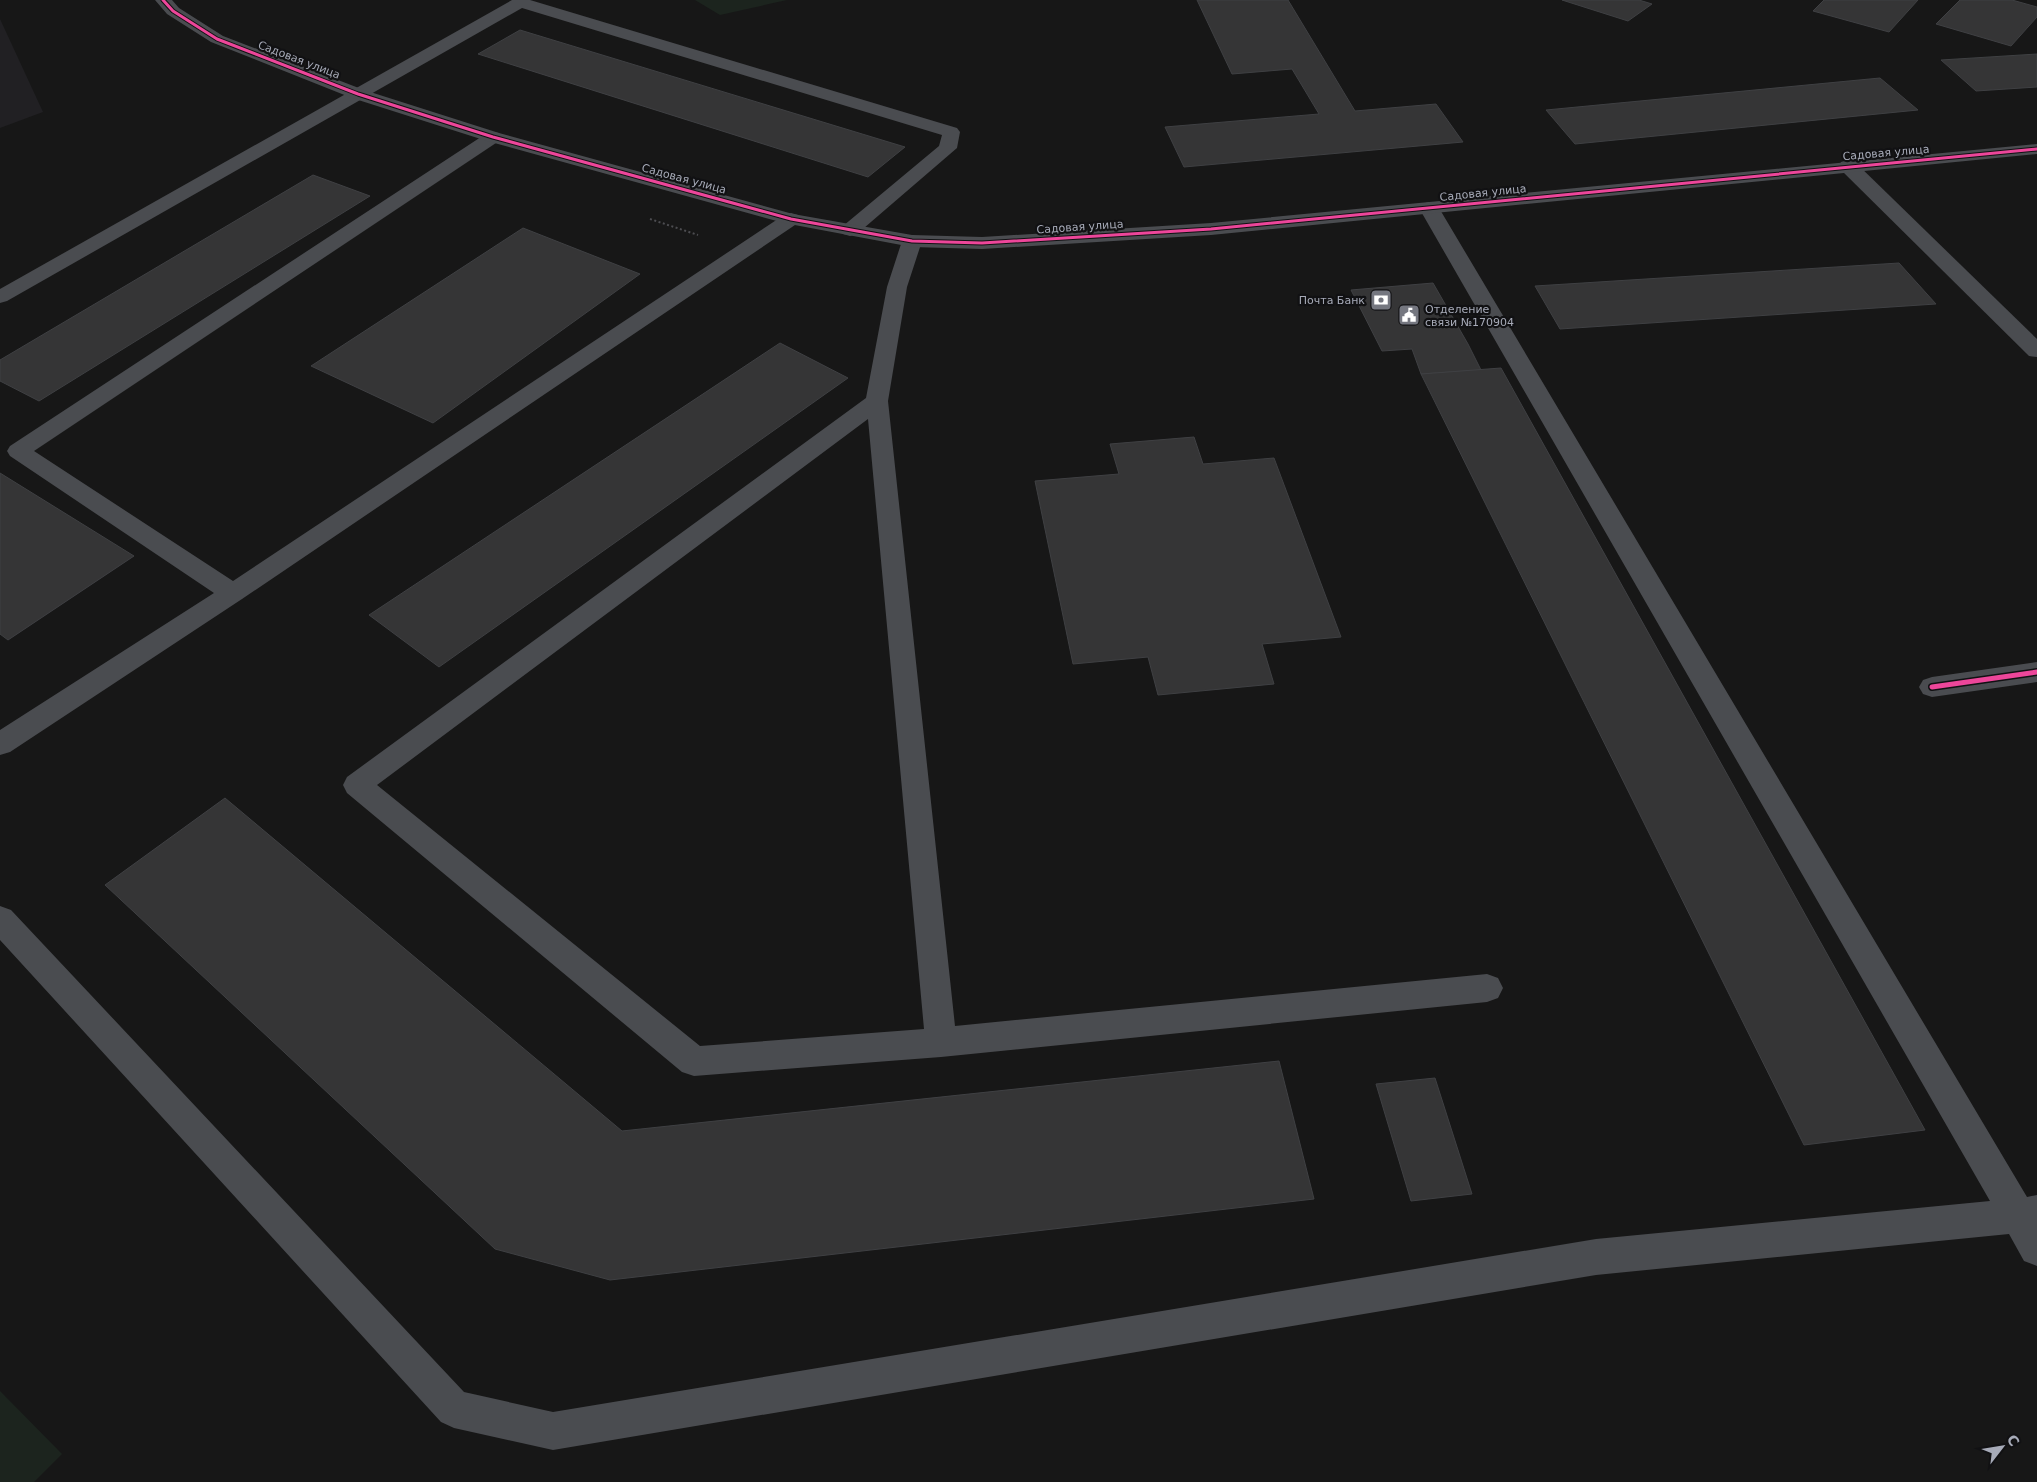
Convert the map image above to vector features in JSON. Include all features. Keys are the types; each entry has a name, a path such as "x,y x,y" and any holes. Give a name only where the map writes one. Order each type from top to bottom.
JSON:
{"street":[{"name":"Садовая улица","path":"163,0 173,11 217,39 358,94 493,137 791,219 912,241 982,243 1210,229 2037,149"},
{"path":"0,297 520,2 951,132 948,148 850,230"},
{"path":"234,593 9,445 493,137"},
{"path":"1848,166 2037,351"},
{"path":"1429,208 2028,1214 2037,1248"},
{"path":"0,744 234,593 791,219"},
{"path":"912,241 897,287 877,401 941,1042"},
{"path":"877,401 357,785 694,1061 941,1042 1487,988"},
{"path":"1932,687 2037,672"},
{"path":"0,919 454,1409 553,1431 1596,1257 2028,1214"}],"shaded area":[{"path":"695,0 787,0 720,15"},
{"path":"0,19 43,112 0,128"},
{"path":"0,1391 62,1454 34,1482 0,1482"}],"building":[{"path":"1197,0 1288,0 1355,111 1436,104 1463,142 1184,167 1165,127 1319,114 1292,69 1232,74"},
{"path":"1562,0 1639,0 1652,4 1628,21"},
{"path":"1824,0 1918,0 1889,32 1813,11"},
{"path":"1960,0 2012,0 2037,7 2037,17 2011,46 1936,24"},
{"path":"520,30 905,147 868,177 478,54"},
{"path":"2037,54 2037,87 1976,91 1941,60"},
{"path":"1880,78 1918,110 1575,144 1546,110"},
{"path":"313,175 370,196 39,401 0,381 0,360"},
{"path":"523,228 640,274 433,423 311,366"},
{"path":"1899,263 1936,304 1560,329 1535,286"},
{"path":"1433,283 1481,370 1421,374 1412,349 1382,351 1351,290"},
{"path":"780,343 848,378 439,667 369,615"},
{"path":"1501,368 1925,1130 1804,1145 1421,374"},
{"path":"1194,437 1203,464 1274,458 1341,637 1262,644 1274,684 1158,695 1148,657 1073,664 1035,481 1119,474 1110,444"},
{"path":"0,473 134,556 8,640 0,634"},
{"path":"225,798 622,1131 1279,1061 1314,1199 610,1280 495,1249 105,885"},
{"path":"1435,1078 1472,1194 1411,1201 1376,1084"}],"cycle path":[{"path":"163,0 173,11 217,39 358,94 493,137 791,219 912,241 982,243 1211,229 2037,149"},
{"path":"1932,687 2037,672"}],"place":[{"name":"Почта Банк","path":"1381,300"},
{"name":"Отделение связи №170904","path":"1409,315"}]}
